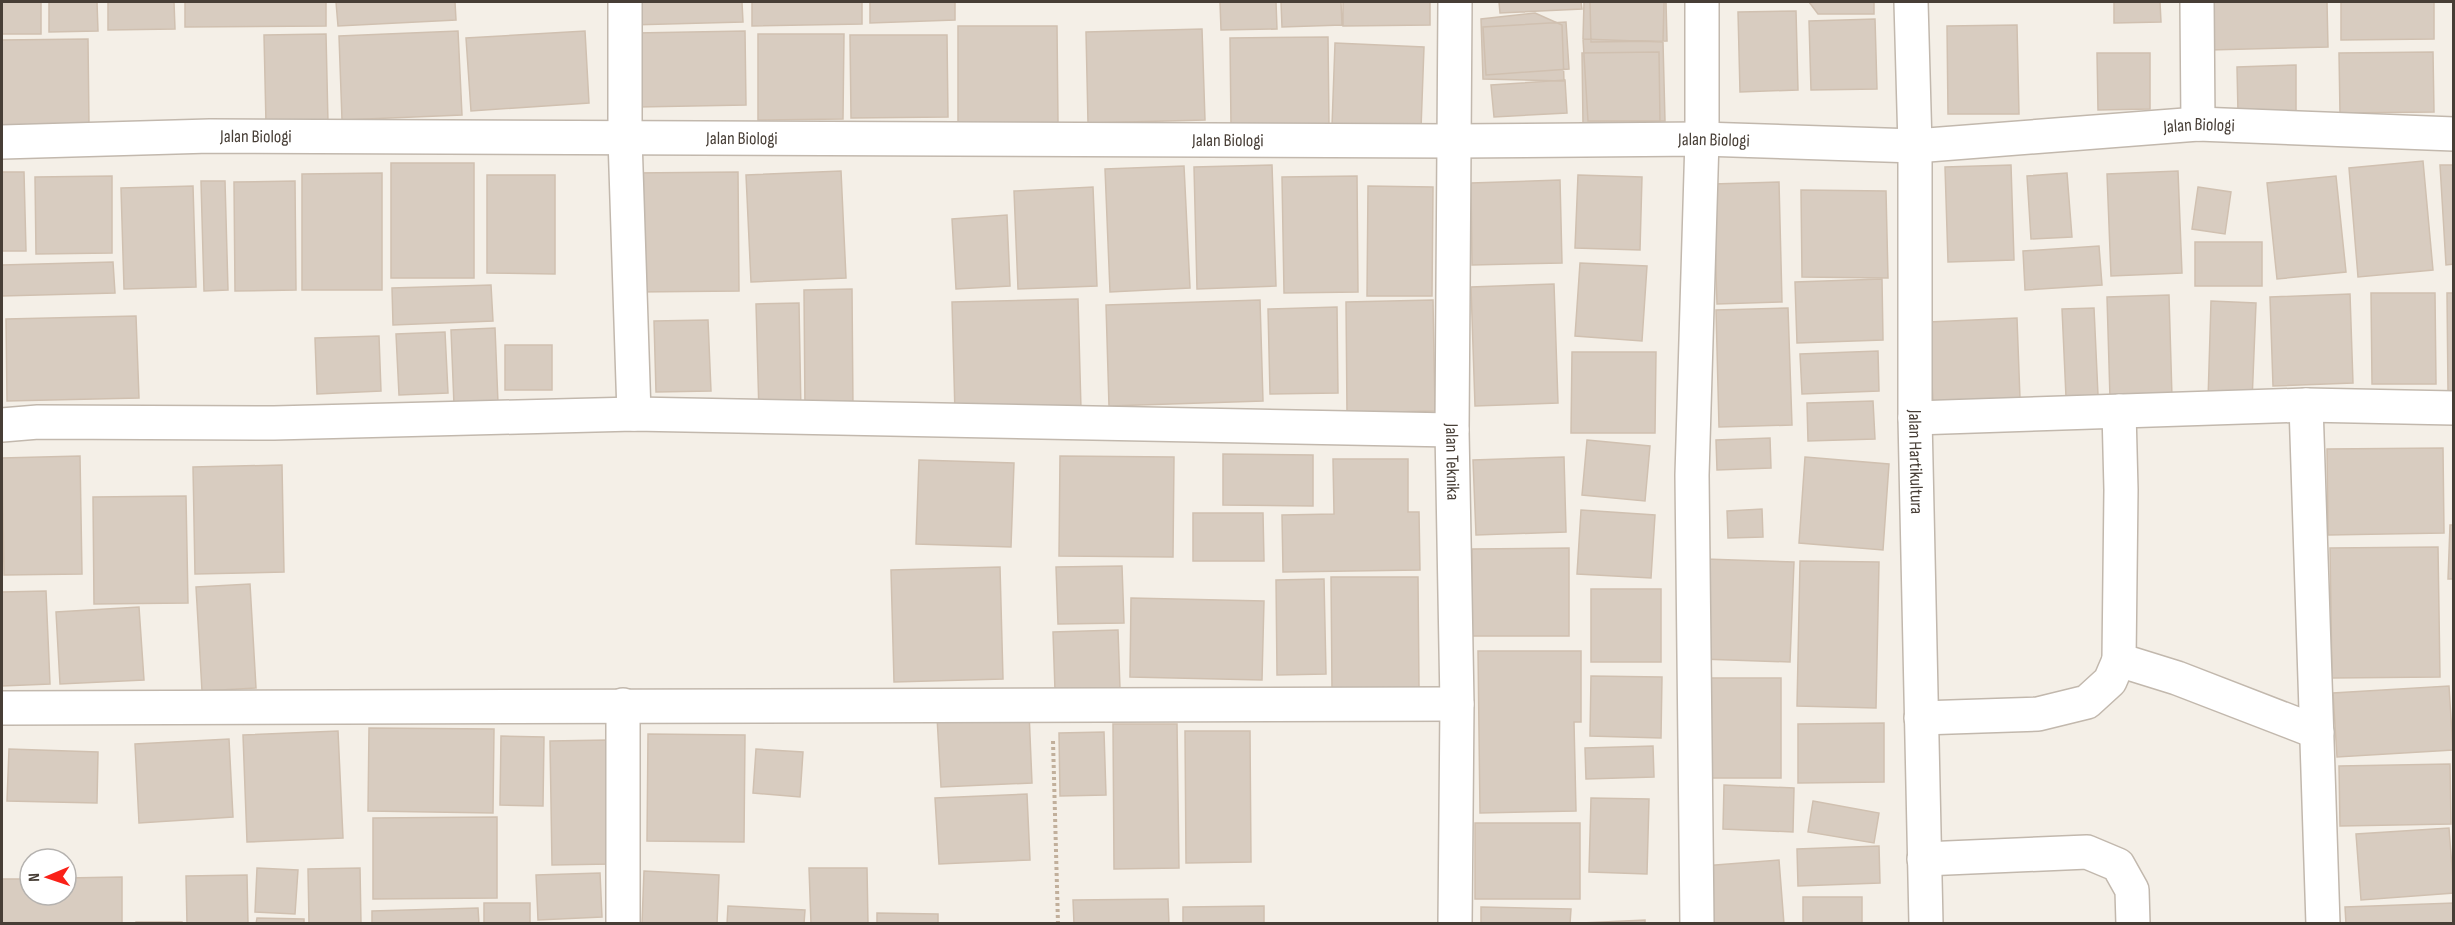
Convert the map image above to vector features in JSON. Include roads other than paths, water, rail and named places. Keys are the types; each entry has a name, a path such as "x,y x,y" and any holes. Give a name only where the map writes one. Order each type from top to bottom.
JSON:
{"street":[{"path":"625,2 626,138 634,414"},
{"name":"Jalan Teknika","path":"1455,2 1452,430 1457,704 1455,924"},
{"path":"1697,924 1692,475 1702,139 1702,2"},
{"name":"Jalan Hartikultura","path":"1911,2 1915,146 1915,418 1926,924"},
{"path":"2197,2 2198,124"},
{"name":"Jalan Biologi","path":"2,142 210,136 1454,141 1702,139 1915,146 2198,124 2454,135"},
{"path":"1915,418 2306,405 2454,408"},
{"path":"2306,405 2323,924"},
{"path":"1921,718 2038,714 2086,702 2110,681 2119,660 2121,490 2119,411"},
{"path":"2,425 38,422 274,423 634,414 1452,430"},
{"path":"2119,660 2177,678 2317,732"},
{"path":"2,708 1457,704"},
{"path":"623,705 623,924"},
{"path":"1924,859 2086,852 2118,865 2132,890 2133,924"}]}
